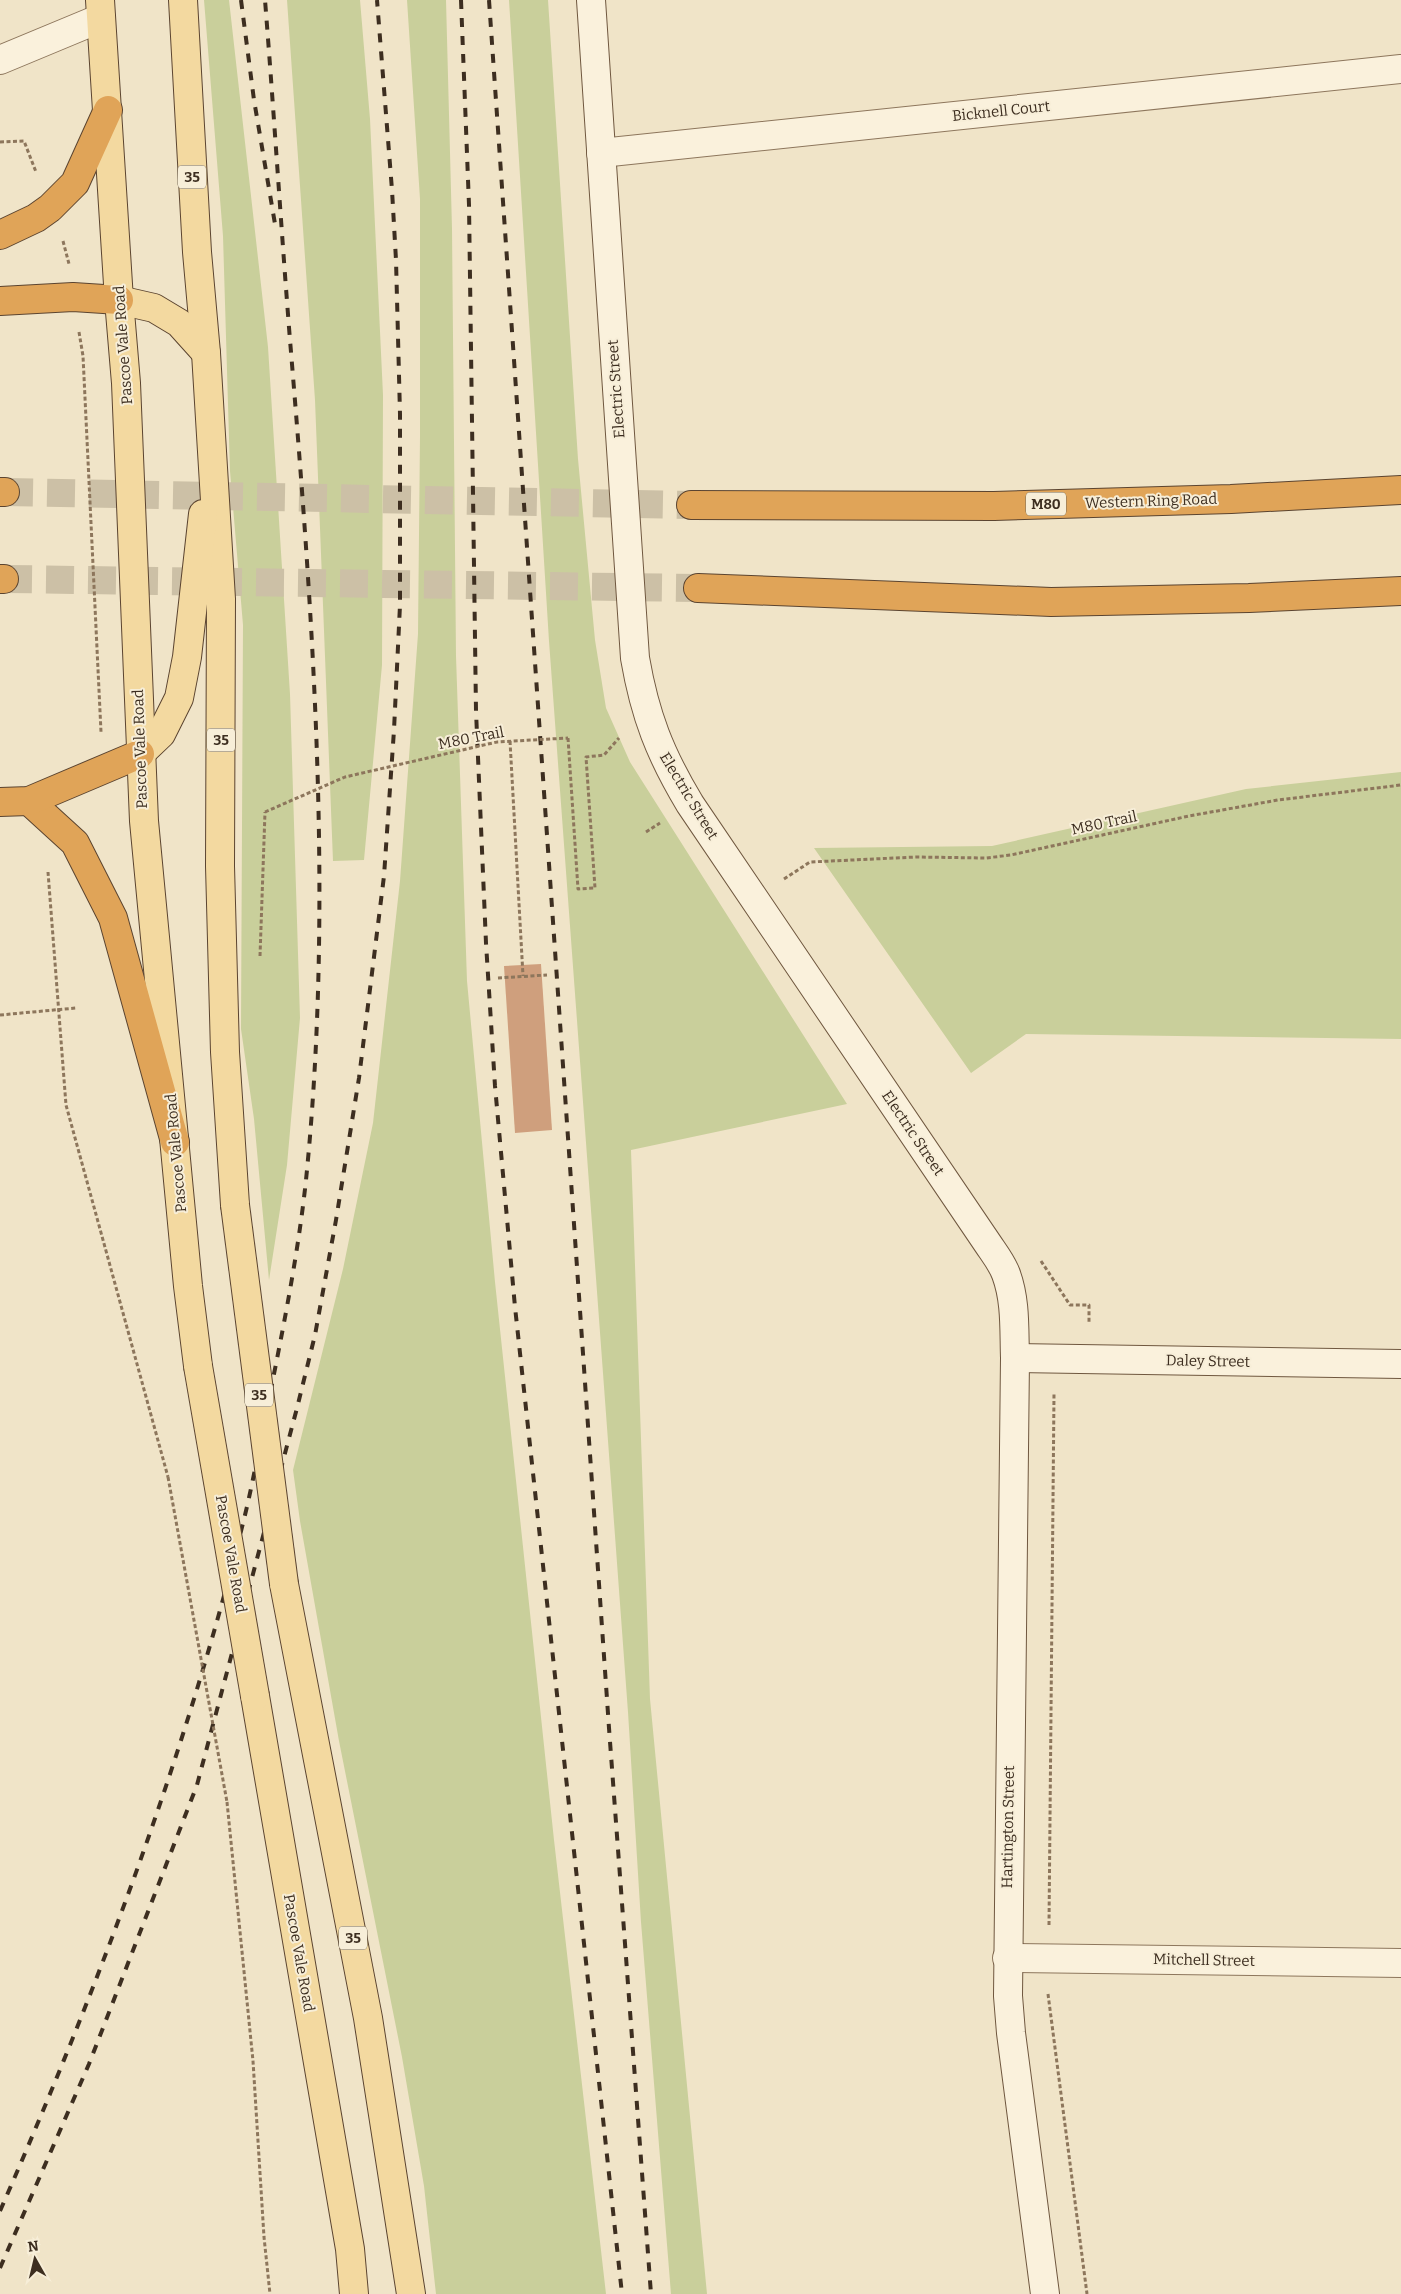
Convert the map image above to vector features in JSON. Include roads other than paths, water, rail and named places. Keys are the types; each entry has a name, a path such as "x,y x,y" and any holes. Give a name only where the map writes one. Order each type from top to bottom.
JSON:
{"highway":[{"path":"0,235 36,218 50,208 75,183 108,110"},
{"path":"0,301 73,297 119,300"},
{"name":"Western Ring Road","path":"691,505 994,506 1401,490"},
{"path":"698,588 1051,602 1249,598 1401,590"},
{"path":"0,802 29,801 140,754"},
{"path":"29,801 75,843 113,918 175,1142"}],"main road":[{"name":"35","path":"183,0 196,252 212,428 221,600 220,866 225,1052 235,1205 284,1584 368,2018 411,2294"},
{"name":"Pascoe Vale Road","path":"101,9 126,383 144,821 188,1286 198,1366 350,2249 354,2294"},
{"path":"119,300 154,308 179,322 206,353"},
{"path":"140,754 161,734 179,698 187,657 212,428"}],"street":[{"name":"Electric Street","path":"591,0 635,658 641,696 650,727 670,771 690,804 1005,1272 1011,1290 1014,1311 1015,1358"},
{"path":"0,60 101,9"},
{"name":"Bicknell Court","path":"601,153 1401,69"},
{"name":"Daley Street","path":"1015,1358 1401,1364"},
{"name":"Hartington Street","path":"1015,1358 1007,1958 1011,2033 1046,2294"},
{"name":"Mitchell Street","path":"1007,1958 1401,1963"}],"tunnel":[{"path":"5,492 691,505"},
{"path":"4,579 698,588"}],"railway":[{"path":"241,0 254,100 275,224"},
{"path":"0,2211 72,2041 138,1868 196,1693 222,1605 248,1501 285,1320 303,1208 314,1075 319,970 317,760 313,654 306,549 265,0"},
{"path":"0,2268 89,2064 197,1785 315,1335 336,1220 359,1078 384,876 400,605 400,414 396,260 377,0"},
{"path":"461,0 469,205 476,711 486,943 495,1086 515,1307 622,2294"},
{"path":"489,0 609,1728 651,2294"}]}
